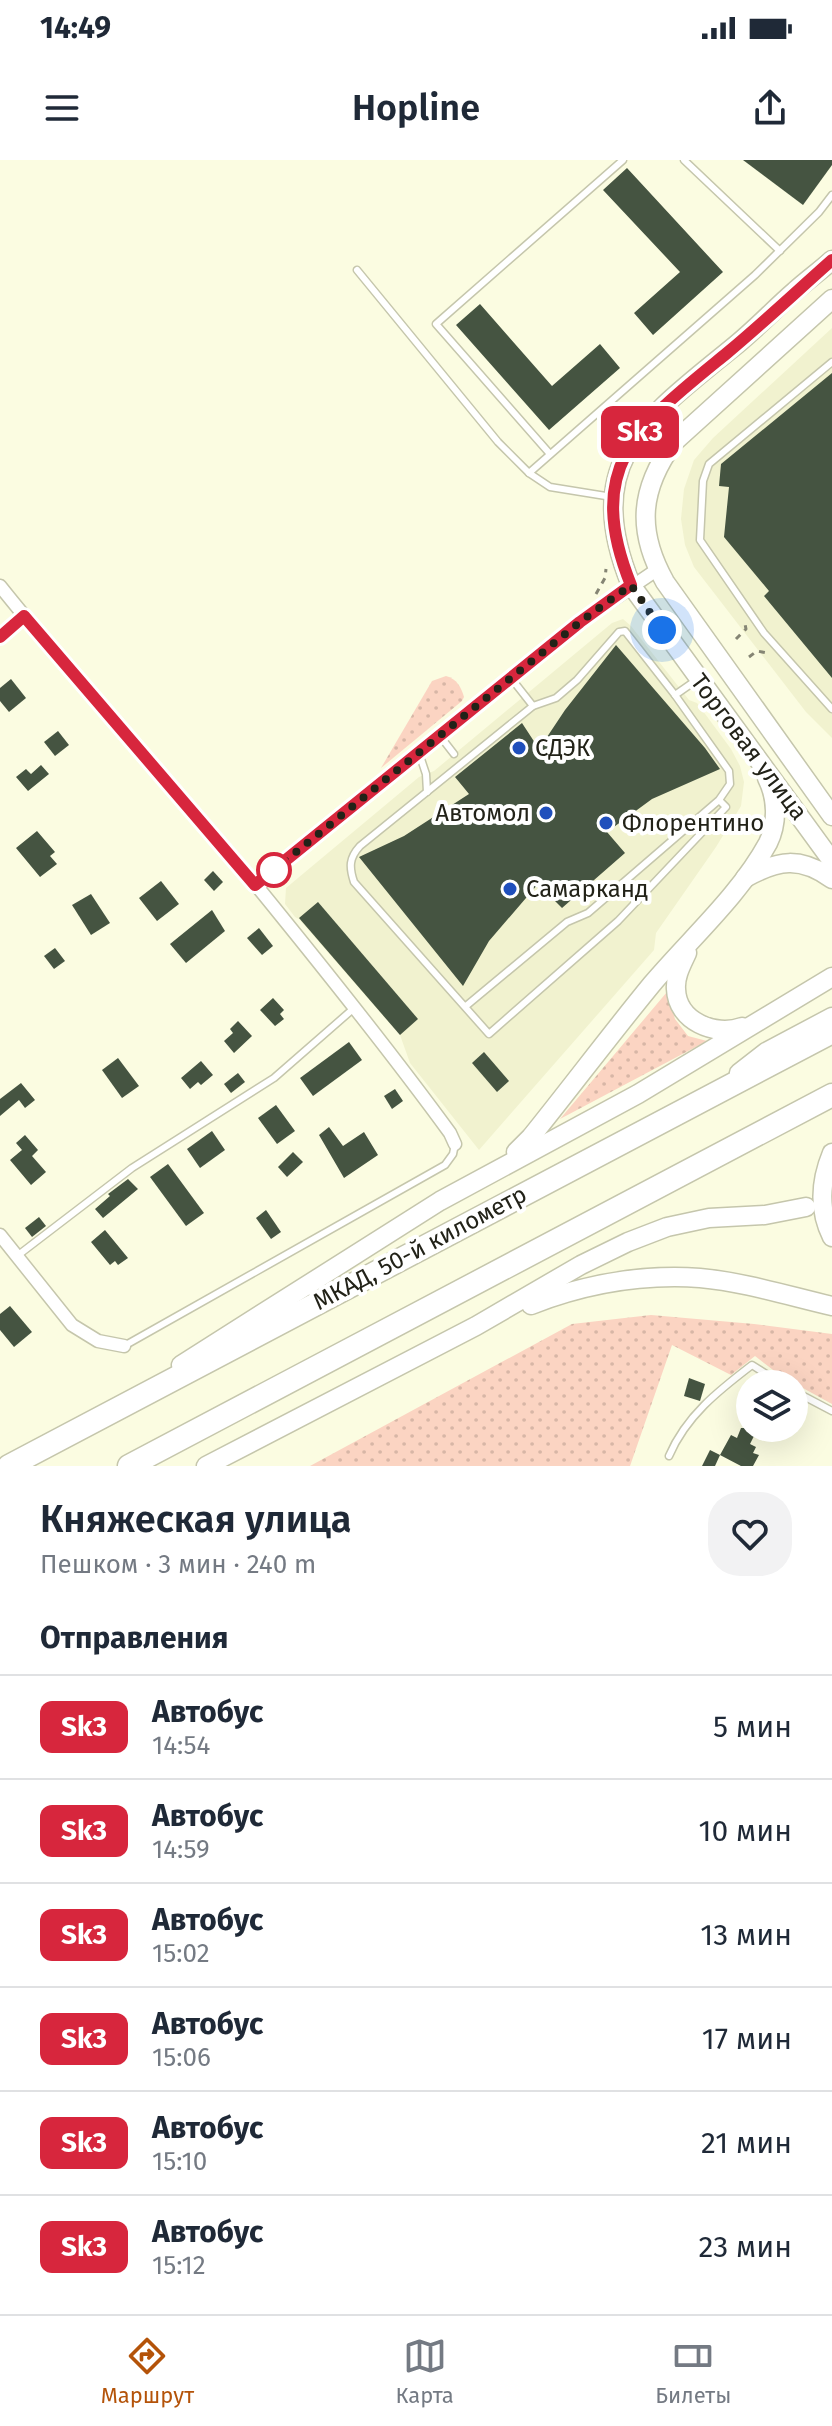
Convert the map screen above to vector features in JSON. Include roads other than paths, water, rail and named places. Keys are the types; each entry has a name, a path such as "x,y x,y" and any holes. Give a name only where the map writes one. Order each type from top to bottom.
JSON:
{"highway":[{"name":"МКАД, 50-й километр","path":"9,1466 832,1032"},
{"path":"129,1466 832,1095"}],"street":[{"name":"Торговая улица","path":"832,260 752,332 666,402 647,422 621,462 612,497 618,551 631,585 832,861"},
{"name":"Торговая улица","path":"832,299 674,442 650,485 645,510 645,530 658,569 832,816"},
{"path":"255,885 580,622 658,569"},
{"path":"0,586 255,885 353,1009 401,1056 455,1144"},
{"path":"0,637 24,616"},
{"path":"501,1166 531,1137 654,982 742,880 768,842 774,825 772,788 756,754"},
{"path":"792,759 832,792"},
{"path":"742,880 776,863 792,862 818,868 832,879"},
{"path":"694,939 679,971 676,991 690,1017 702,1027 715,1031 733,1031 759,1021"},
{"path":"84,1426 366,1246 501,1166 638,1094 832,977"},
{"path":"704,1098 766,1052 832,1017"},
{"path":"832,1153 821,1194 826,1225 832,1237"},
{"path":"206,1466 476,1326 581,1265 628,1242 667,1227 709,1218 765,1215 806,1207"},
{"path":"0,1235 72,1325 98,1341 124,1346"},
{"path":"476,1326 564,1292 657,1276 702,1278 832,1306"}],"lane":[{"path":"550,454 436,324 623,160"},
{"path":"684,160 780,251"},
{"path":"529,473 780,251 832,195"},
{"path":"357,270 498,442 529,473 550,487 612,497"},
{"path":"832,362 709,464 703,481 700,540 764,633 832,709"},
{"path":"466,1006 567,922 588,913 719,800 730,784 729,771 675,695 623,631 607,642 577,680 556,698 533,706 360,846 351,859 354,882 489,1034 618,921 726,807 719,800"},
{"path":"511,678 533,706"},
{"path":"675,695 698,679"},
{"path":"440,736 454,754"},
{"path":"419,753 426,774 427,792"},
{"path":"17,1256 132,1168 274,1078 353,1009"},
{"path":"124,1346 445,1165 453,1154 455,1144"},
{"path":"669,1456 690,1418 736,1379"},
{"path":"808,1398 832,1411"}],"place":[{"name":"СДЭК","path":"519,748"},
{"name":"Автомол","path":"546,813"},
{"name":"Флорентино","path":"606,823"},
{"name":"Самарканд","path":"510,889"}]}
